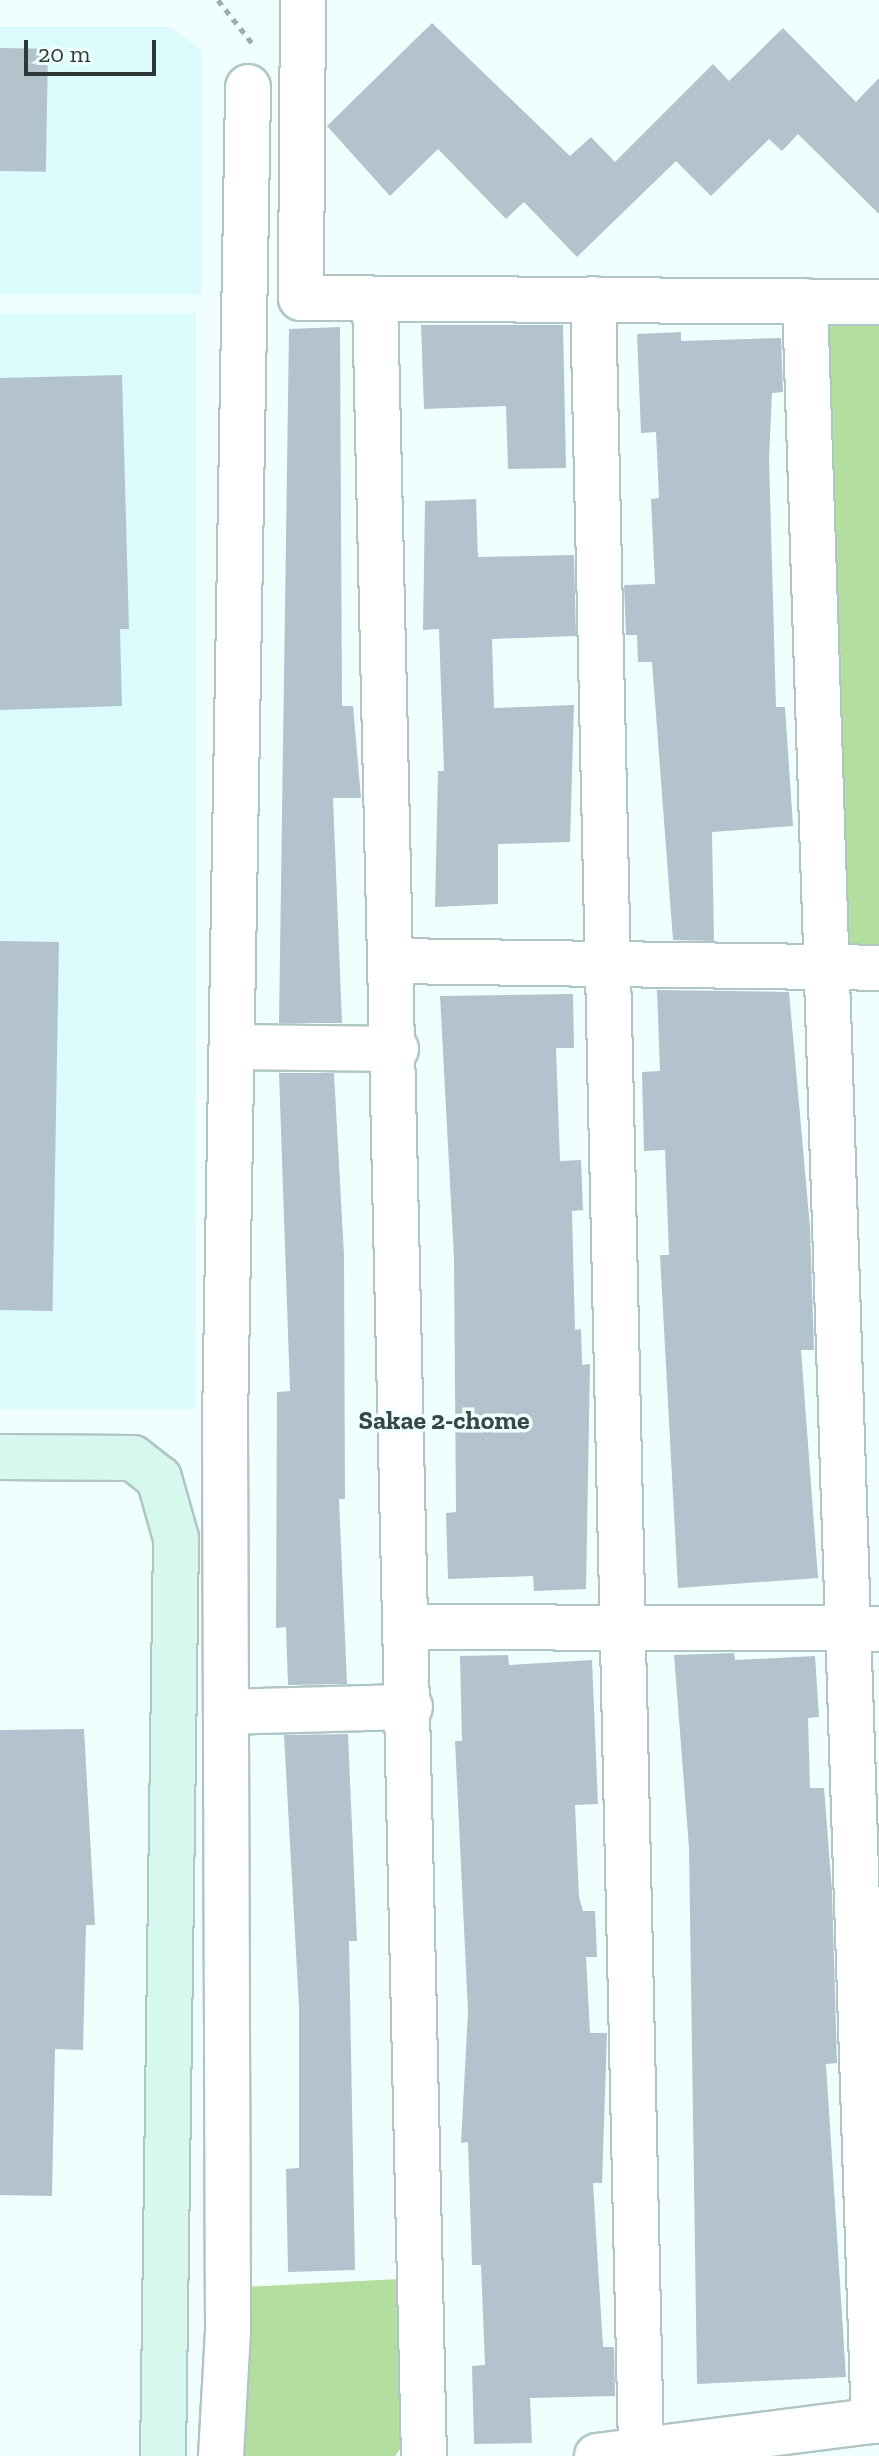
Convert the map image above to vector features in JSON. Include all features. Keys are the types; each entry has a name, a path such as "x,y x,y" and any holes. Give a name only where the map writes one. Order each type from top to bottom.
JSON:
{"street":[{"path":"303,0 301,298 879,302"},
{"path":"221,2456 228,2331 226,1712 234,1047 252,67"},
{"path":"375,299 410,1627 424,2456"},
{"path":"593,299 641,2448"},
{"path":"597,2456 876,2420 864,1629 824,966 805,301"},
{"path":"392,961 879,968"},
{"path":"234,1047 396,1049"},
{"path":"0,1457 133,1458 159,1478 176,1538 163,2456"},
{"path":"410,1627 864,1629"},
{"path":"226,1712 410,1707"}],"path":[{"path":"218,0 252,67"}],"shaded area":[{"path":"0,27 170,27 202,50 202,295 0,295"},
{"path":"0,313 196,313 196,1409 0,1409"}],"green space":[{"path":"879,320 879,952 858,953 837,937 818,336 833,321"},
{"path":"399,2279 403,2445 395,2456 234,2456 242,2287"}],"building":[{"path":"432,23 570,156 591,137 615,162 713,64 729,81 783,28 856,102 879,78 879,214 798,134 782,151 769,139 711,196 676,161 577,257 524,202 506,219 438,149 390,196 327,126"},
{"path":"0,48 48,49 46,172 0,171"},
{"path":"421,325 563,325 566,468 508,469 506,406 424,409"},
{"path":"340,327 342,706 353,706 361,798 333,798 342,1023 279,1023 289,329"},
{"path":"681,332 681,341 781,338 783,392 772,393 769,459 776,707 785,707 793,826 712,832 714,941 673,940 652,662 638,662 637,635 626,635 624,585 655,584 651,499 659,498 656,432 641,433 637,334"},
{"path":"122,375 129,629 120,629 122,706 0,710 0,378"},
{"path":"476,499 478,557 574,555 576,636 492,639 494,708 574,705 570,842 498,844 498,904 435,907 438,771 444,771 439,629 423,630 425,501"},
{"path":"0,941 59,942 53,1311 0,1310"},
{"path":"657,990 789,992 810,1227 814,1350 801,1350 818,1578 678,1588 660,1255 669,1255 665,1150 644,1151 642,1072 660,1071"},
{"path":"573,994 574,1048 556,1048 560,1161 581,1160 583,1210 572,1211 575,1330 581,1329 582,1365 590,1364 586,1589 534,1591 533,1576 448,1579 446,1513 456,1512 454,1258 440,996"},
{"path":"279,1073 334,1073 344,1255 345,1499 339,1499 347,1684 288,1685 286,1627 276,1628 277,1392 290,1391"},
{"path":"734,1653 735,1660 815,1656 819,1717 808,1718 810,1788 824,1788 832,1891 837,2063 826,2064 846,2377 697,2384 689,1848 674,1655"},
{"path":"508,1655 509,1665 592,1660 598,1804 575,1805 579,1897 583,1911 595,1911 597,1957 586,1957 590,2033 607,2033 602,2183 593,2183 603,2347 614,2347 615,2396 530,2398 532,2443 474,2444 472,2366 485,2365 481,2265 472,2265 468,2142 461,2143 468,2012 455,1741 462,1741 460,1656"},
{"path":"84,1729 95,1925 86,1925 83,2050 55,2049 52,2196 0,2195 0,1730"},
{"path":"348,1734 357,1941 349,1941 355,2270 288,2272 286,2169 299,2168 299,2007 284,1735"}],"district":[{"name":"Sakae 2-chome","path":"444,1421"}]}
